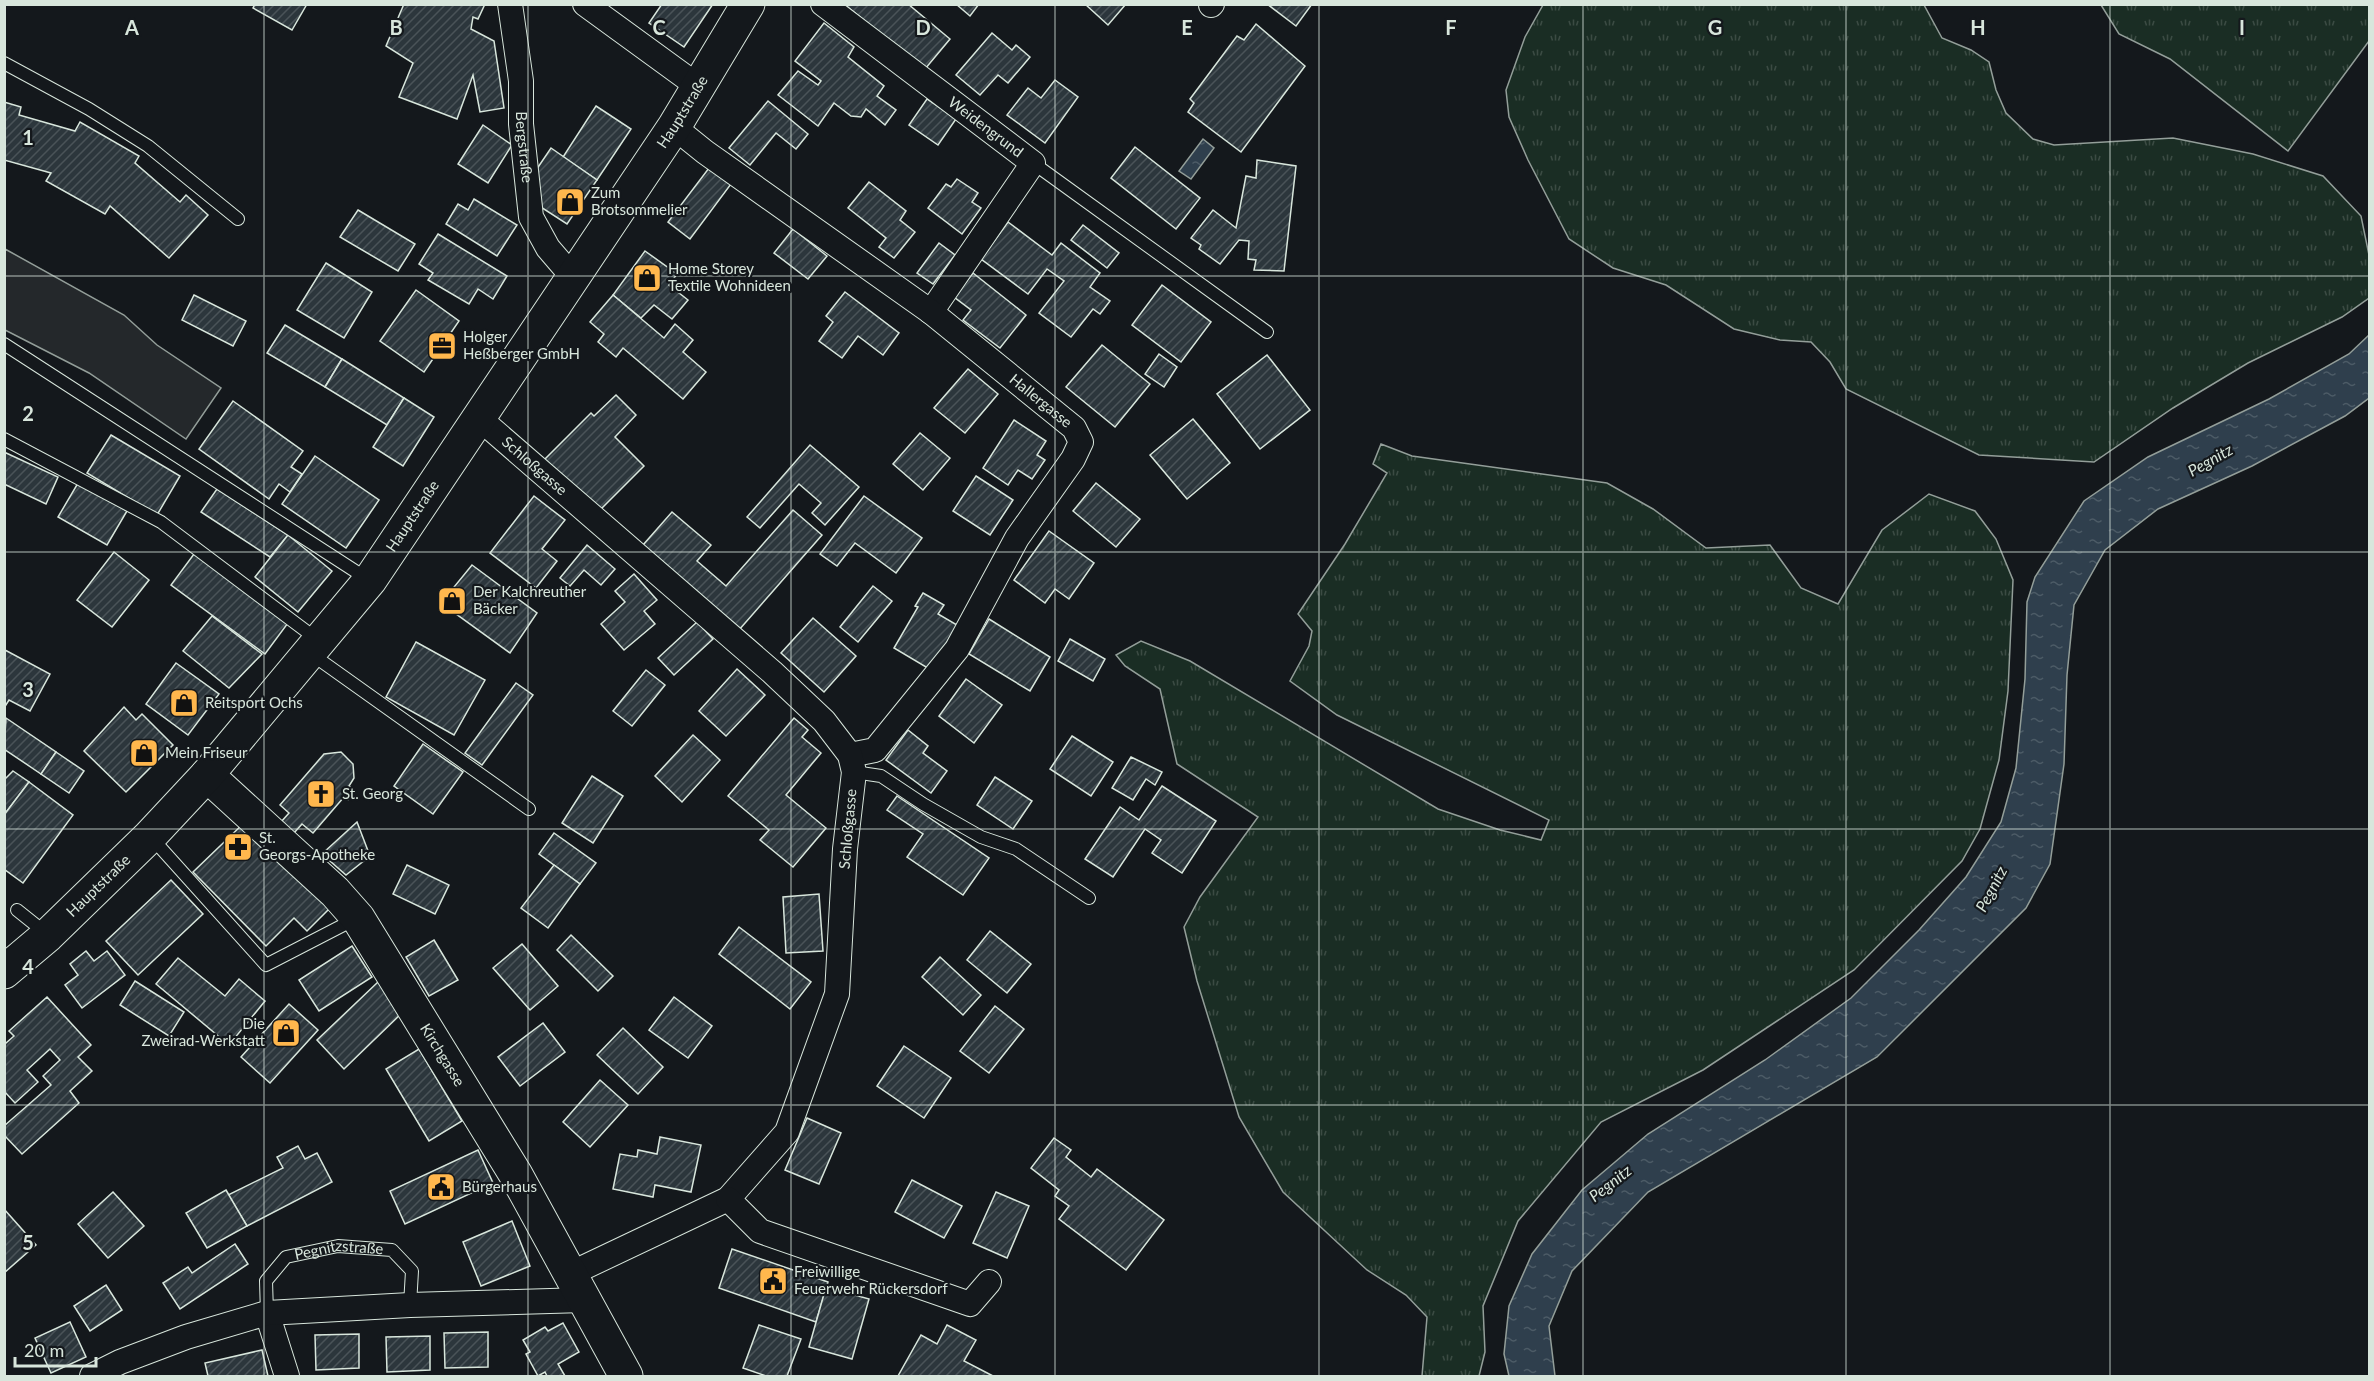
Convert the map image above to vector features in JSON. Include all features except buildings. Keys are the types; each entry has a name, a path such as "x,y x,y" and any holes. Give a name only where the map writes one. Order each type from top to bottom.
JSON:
{"main road":[{"name":"Hauptstraße","path":"4,972 48,935 150,836 207,775 369,580 674,127 748,4"},
{"name":"Kirchgasse","path":"207,775 335,892 358,918 510,1166 626,1377"}],"street":[{"name":"Bergstraße","path":"510,4 521,81 521,124 531,217 548,248 572,276"},
{"path":"585,4 699,87"},
{"name":"Weidengrund","path":"823,4 1033,163 931,312"},
{"name":"Hallergasse","path":"674,127 705,152 931,312 1074,428 1081,442 1073,459 1017,538 957,649 875,750 852,763"},
{"name":"Schloßgasse","path":"480,418 772,672 824,721 852,763 837,994 787,1132 728,1199 577,1287"},
{"path":"728,1199 759,1231 970,1304 989,1282"},
{"path":"92,1377 120,1362 186,1337 267,1313 410,1305 577,1287"},
{"path":"267,1313 287,1377"}],"lane":[{"path":"4,63 89,109 148,146 238,219"},
{"path":"1033,163 1267,332"},
{"path":"4,345 369,580"},
{"path":"4,439 161,522 314,646 529,808"},
{"path":"852,763 881,776 981,837 1016,849 1089,898"},
{"path":"150,836 266,965 358,918"},
{"path":"17,910 48,935"},
{"name":"Pegnitzstraße","path":"267,1313 266,1281 286,1257 338,1246 392,1250 412,1271 410,1305"}],"green space":[{"path":"1543,5 1924,5 1942,38 1971,50 1989,62 1996,90 2006,113 2033,139 2054,145 2173,138 2253,154 2323,176 2361,216 2369,255 2369,298 2342,317 2248,363 2173,408 2094,462 1979,455 1846,389 1830,362 1811,342 1780,340 1734,329 1666,285 1613,268 1569,239 1528,160 1509,117 1506,90 1525,37"},
{"path":"2101,5 2369,5 2369,41 2288,151 2170,59 2119,34"},
{"path":"1381,444 1412,456 1607,483 1653,509 1706,548 1770,545 1801,588 1838,604 1882,530 1929,494 1975,511 1996,539 2013,580 2008,691 1999,760 1980,829 1962,861 1854,970 1703,1070 1601,1122 1518,1221 1483,1306 1485,1352 1479,1376 1422,1376 1427,1317 1406,1295 1367,1270 1283,1192 1239,1117 1197,981 1184,927 1200,897 1258,817 1177,764 1160,689 1125,666 1116,655 1141,641 1190,661 1438,809 1500,830 1541,840 1549,820 1337,715 1290,681 1309,646 1312,631 1298,614 1345,544 1387,473 1373,464"}],"shaded area":[{"path":"5,249 124,315 157,345 221,388 186,439 89,373 5,330"}],"water":[{"path":"1203,139 1214,148 1191,179 1179,171"},
{"name":"Pegnitz","path":"2369,335 2369,398 2345,416 2252,466 2158,509 2105,550 2074,605 2067,675 2064,764 2050,864 2026,908 1877,1057 1648,1192 1572,1271 1549,1326 1555,1376 1509,1376 1504,1354 1509,1306 1532,1254 1582,1190 1648,1134 1765,1060 1851,998 1919,930 1966,877 2001,822 2016,768 2025,679 2027,602 2035,577 2084,501 2148,457 2269,399 2349,354"}],"place":[{"name":"Zum Brotsommelier","path":"570,202"},
{"name":"Home Storey Textile Wohnideen","path":"647,278"},
{"name":"Holger Heßberger GmbH","path":"442,346"},
{"name":"Der Kalchreuther Bäcker","path":"452,601"},
{"name":"Reitsport Ochs","path":"184,703"},
{"name":"Mein Friseur","path":"144,753"},
{"name":"St. Georg","path":"321,794"},
{"name":"St. Georgs-Apotheke","path":"238,847"},
{"name":"Die Zweirad-Werkstatt","path":"286,1033"},
{"name":"Bürgerhaus","path":"441,1187"},
{"name":"Freiwillige Feuerwehr Rückersdorf","path":"773,1281"}]}
